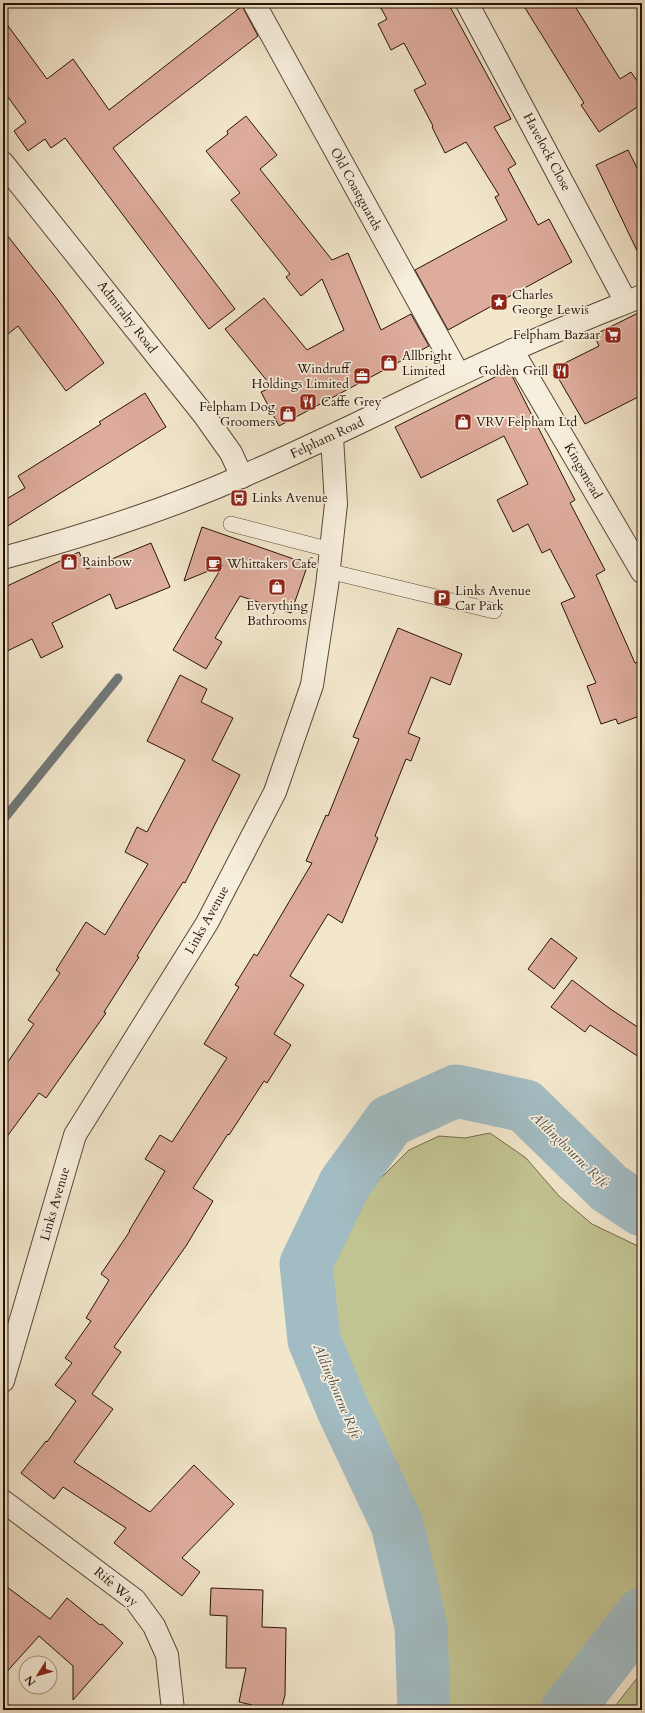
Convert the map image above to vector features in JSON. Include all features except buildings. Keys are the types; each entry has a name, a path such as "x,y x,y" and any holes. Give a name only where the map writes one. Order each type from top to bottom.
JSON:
{"street":[{"name":"Old Coastguards","path":"254,3 459,375"},
{"name":"Havelock Close","path":"467,3 634,299"},
{"name":"Admiralty Road","path":"3,163 204,415 231,454 242,477"},
{"name":"Felpham Road","path":"3,558 73,538 151,512 242,477 332,437 512,350 634,299"},
{"name":"Kingsmead","path":"512,350 642,572"},
{"name":"Links Avenue","path":"3,1381 75,1135 208,923 275,792 312,685 330,561 336,504 332,437"},
{"name":"Rife Way","path":"4,1504 135,1600 154,1626 167,1655 174,1710"}],"lane":[{"path":"231,524 330,561 494,611"}],"green space":[{"path":"490,1133 526,1158 559,1196 592,1224 642,1248 642,1584 573,1674 542,1710 446,1710 445,1657 434,1578 397,1475 354,1389 333,1332 326,1252 359,1205 380,1179 409,1150 439,1136 465,1138"},
{"path":"642,1672 642,1710 612,1710"}],"waterway":[{"path":"3,820 118,678"},
{"name":"Aldingbourne Rife","path":"424,1710 421,1626 397,1524 344,1412 314,1340 306,1264 345,1183 390,1121 456,1091 525,1106 609,1188 642,1210"},
{"name":"Aldingbourne Rife","path":"567,1710 642,1614"}],"place":[{"name":"Charles George Lewis","path":"499,302"},
{"name":"Felpham Bazaar","path":"613,335"},
{"name":"Allbright Limited","path":"389,363"},
{"name":"Golden Grill","path":"561,371"},
{"name":"Windruff Holdings Limited","path":"362,376"},
{"name":"Caffe Grey","path":"308,402"},
{"name":"Felpham Dog Groomers","path":"288,414"},
{"name":"VRV Felpham Ltd","path":"463,422"},
{"name":"Links Avenue","path":"239,498"},
{"name":"Rainbow","path":"69,562"},
{"name":"Whittakers Cafe","path":"214,564"},
{"name":"Everything Bathrooms","path":"277,587"},
{"name":"Links Avenue Car Park","path":"442,598"}]}
